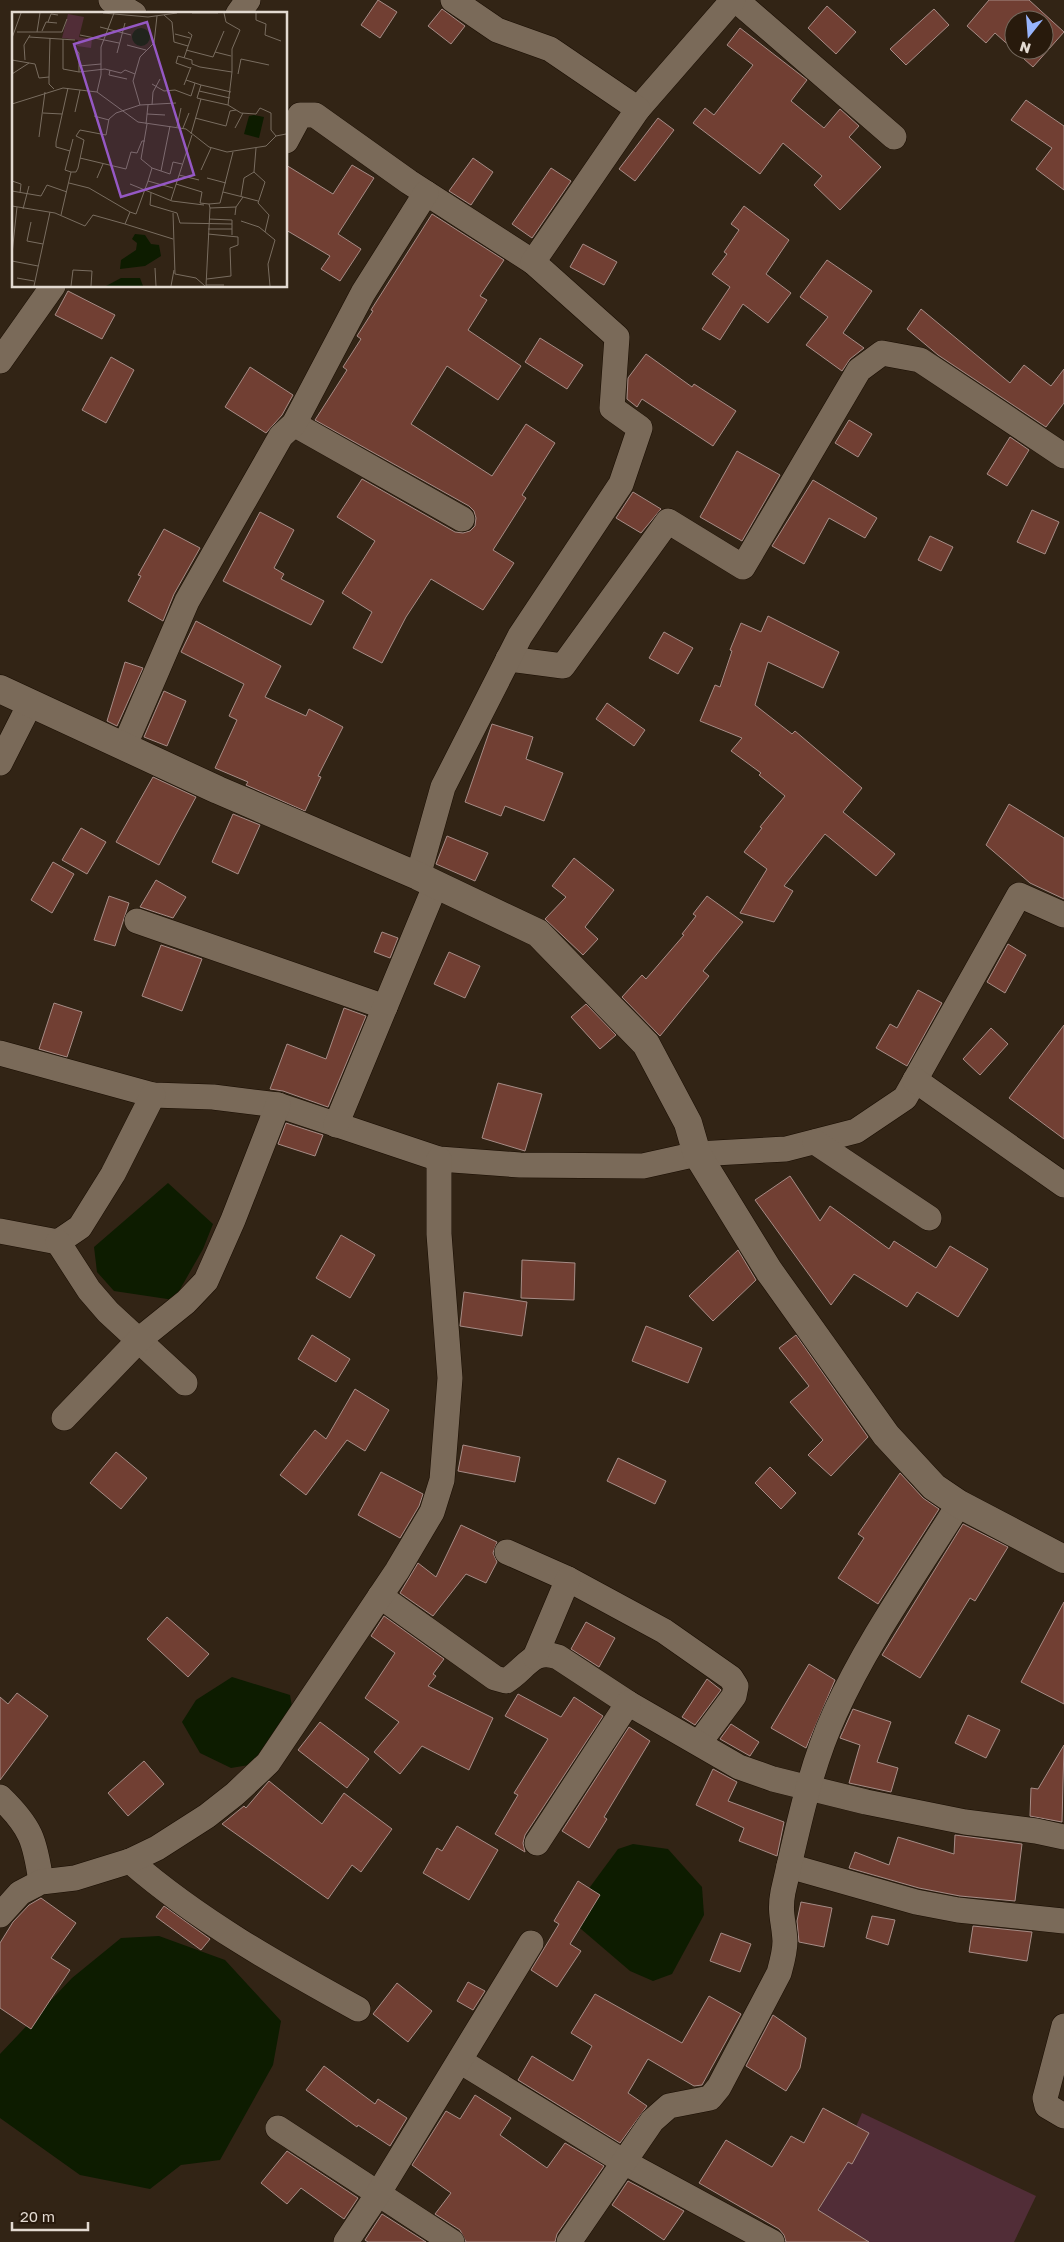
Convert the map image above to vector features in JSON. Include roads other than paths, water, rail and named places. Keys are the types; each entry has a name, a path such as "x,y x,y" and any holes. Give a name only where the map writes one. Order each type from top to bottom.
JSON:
{"street":[{"path":"111,0 131,12"},
{"path":"239,12 248,0"},
{"path":"453,0 497,30 550,49 638,110"},
{"path":"533,262 638,110 735,0 894,137"},
{"path":"288,137 300,115 315,115 426,193 533,262 617,337 612,408 640,428 621,484 520,636 443,787 427,880 384,1007 336,1125"},
{"path":"124,747 187,601 281,436 294,424 363,293 426,193"},
{"path":"0,361 52,288"},
{"path":"508,660 563,666 668,521 743,567 859,370 882,353 920,360 1064,456"},
{"path":"294,424 462,519"},
{"path":"0,689 338,844 427,880 538,932 646,1044 688,1123 697,1154 769,1271 886,1434 934,1487 959,1504 1064,1559"},
{"path":"0,763 30,704"},
{"path":"0,1053 152,1094 213,1097 278,1105 439,1159 520,1165 643,1166 697,1154 786,1149 856,1131 906,1098 1019,895 1064,915"},
{"path":"138,921 384,1007"},
{"path":"915,1080 1064,1185"},
{"path":"0,1231 58,1242 80,1227 113,1174 152,1094"},
{"path":"64,1418 140,1339 186,1302 206,1281 233,1220 278,1105"},
{"path":"816,1142 929,1218"},
{"path":"0,1915 20,1893 41,1882 75,1878 130,1861 157,1848 207,1816 268,1763 380,1596 432,1512 442,1480 450,1378 439,1234 439,1159"},
{"path":"58,1242 89,1290 108,1312 140,1339 184,1383"},
{"path":"569,2242 660,2112 669,2106 710,2098 719,2086 779,1973 784,1954 785,1939 780,1909 789,1866 809,1787 835,1713 859,1666 959,1504"},
{"path":"507,1552 568,1579 664,1630 731,1678 736,1686 734,1696 699,1743"},
{"path":"535,1657 568,1579"},
{"path":"380,1596 495,1678 506,1681 535,1657 545,1652 558,1657 628,1703 739,1767 757,1775 866,1802 965,1822 1036,1831 1064,1837"},
{"path":"537,1843 628,1703"},
{"path":"0,1797 30,1830 36,1849 41,1882"},
{"path":"130,1861 162,1888 208,1922 286,1970 358,2009"},
{"path":"789,1866 916,1902 958,1910 1064,1920"},
{"path":"346,2242 378,2194 531,1943"},
{"path":"1064,2026 1045,2098 1047,2106 1064,2116"},
{"path":"460,2061 624,2162 772,2242"},
{"path":"278,2128 452,2242"}]}
